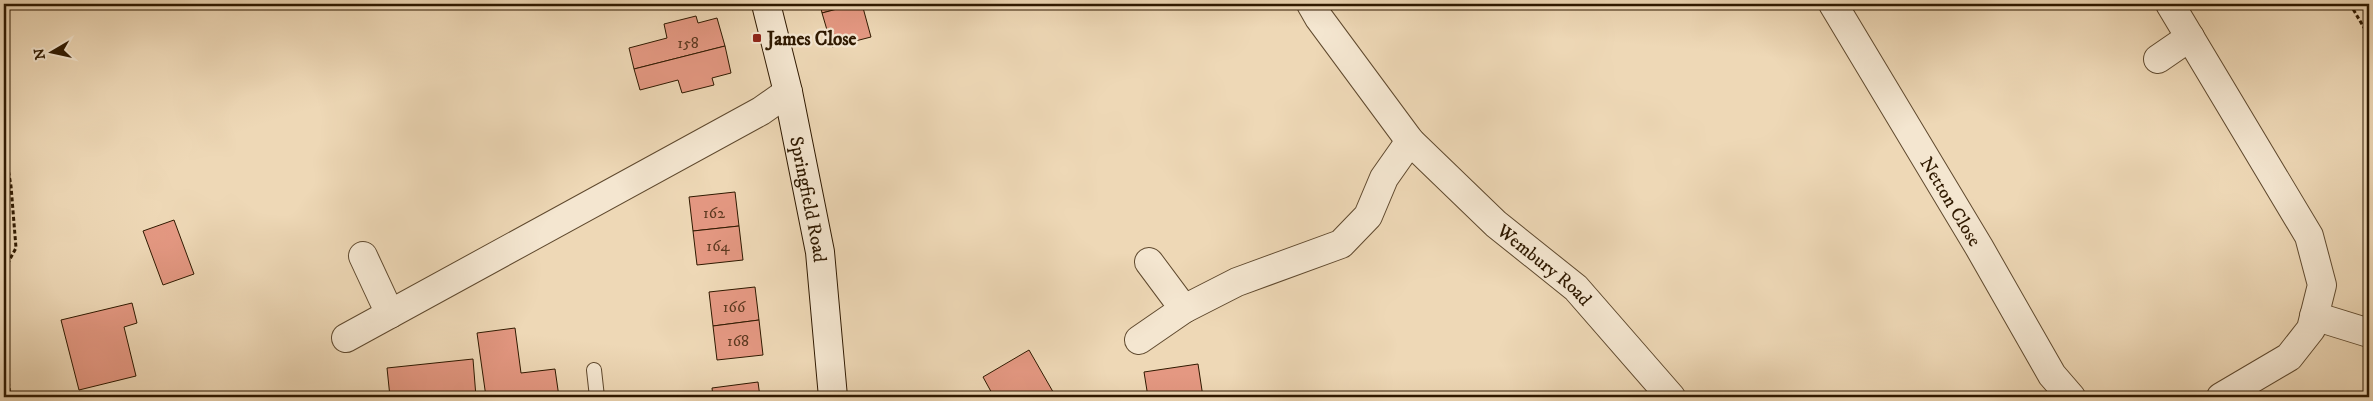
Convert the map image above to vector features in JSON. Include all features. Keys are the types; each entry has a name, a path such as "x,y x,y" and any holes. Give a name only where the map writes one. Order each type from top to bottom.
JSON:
{"street":[{"name":"Springfield Road","path":"766,4 788,92 820,252 833,397"},
{"name":"Wembury Road","path":"1311,4 1319,18 1410,140 1496,224 1576,288 1671,397"},
{"name":"Netton Close","path":"1833,4 1979,247 2052,374 2071,397"},
{"path":"2170,4 2309,236 2322,285 2311,329 2289,357 2222,397"},
{"path":"2158,59 2190,38"},
{"path":"346,338 761,111 788,92"},
{"path":"1139,340 1184,308 1237,282 1341,244 1368,216 1384,178 1410,140"},
{"path":"363,256 390,314"},
{"path":"1148,262 1184,308"},
{"path":"2314,316 2369,333"}],"lane":[{"path":"594,370 597,397"}],"path":[{"path":"2350,4 2369,36"},
{"path":"4,146 11,186 16,248 4,270"},
{"path":"4,343 10,397"}],"building":[{"path":"820,4 856,4 822,13"},
{"path":"862,4 871,37 832,47 822,13"},
{"path":"696,16 698,23 717,18 725,46 634,69 629,48 667,38 664,24"},
{"path":"725,46 731,73 712,78 714,85 682,93 678,80 640,90 634,69"},
{"path":"735,192 739,226 693,231 689,197"},
{"path":"174,220 194,274 163,285 143,231"},
{"path":"739,226 743,260 697,265 693,231"},
{"path":"755,287 759,320 713,326 709,292"},
{"path":"132,303 137,323 124,327 136,376 79,390 61,320"},
{"path":"759,320 763,355 717,360 713,326"},
{"path":"515,328 521,373 555,369 559,397 486,397 477,333"},
{"path":"1029,350 1056,397 994,397 983,377"},
{"path":"473,359 476,397 390,397 387,368"},
{"path":"1198,364 1203,397 1148,397 1144,372"},
{"path":"758,382 760,397 713,397 712,388"}],"place":[{"name":"James Close","path":"757,38"}]}
